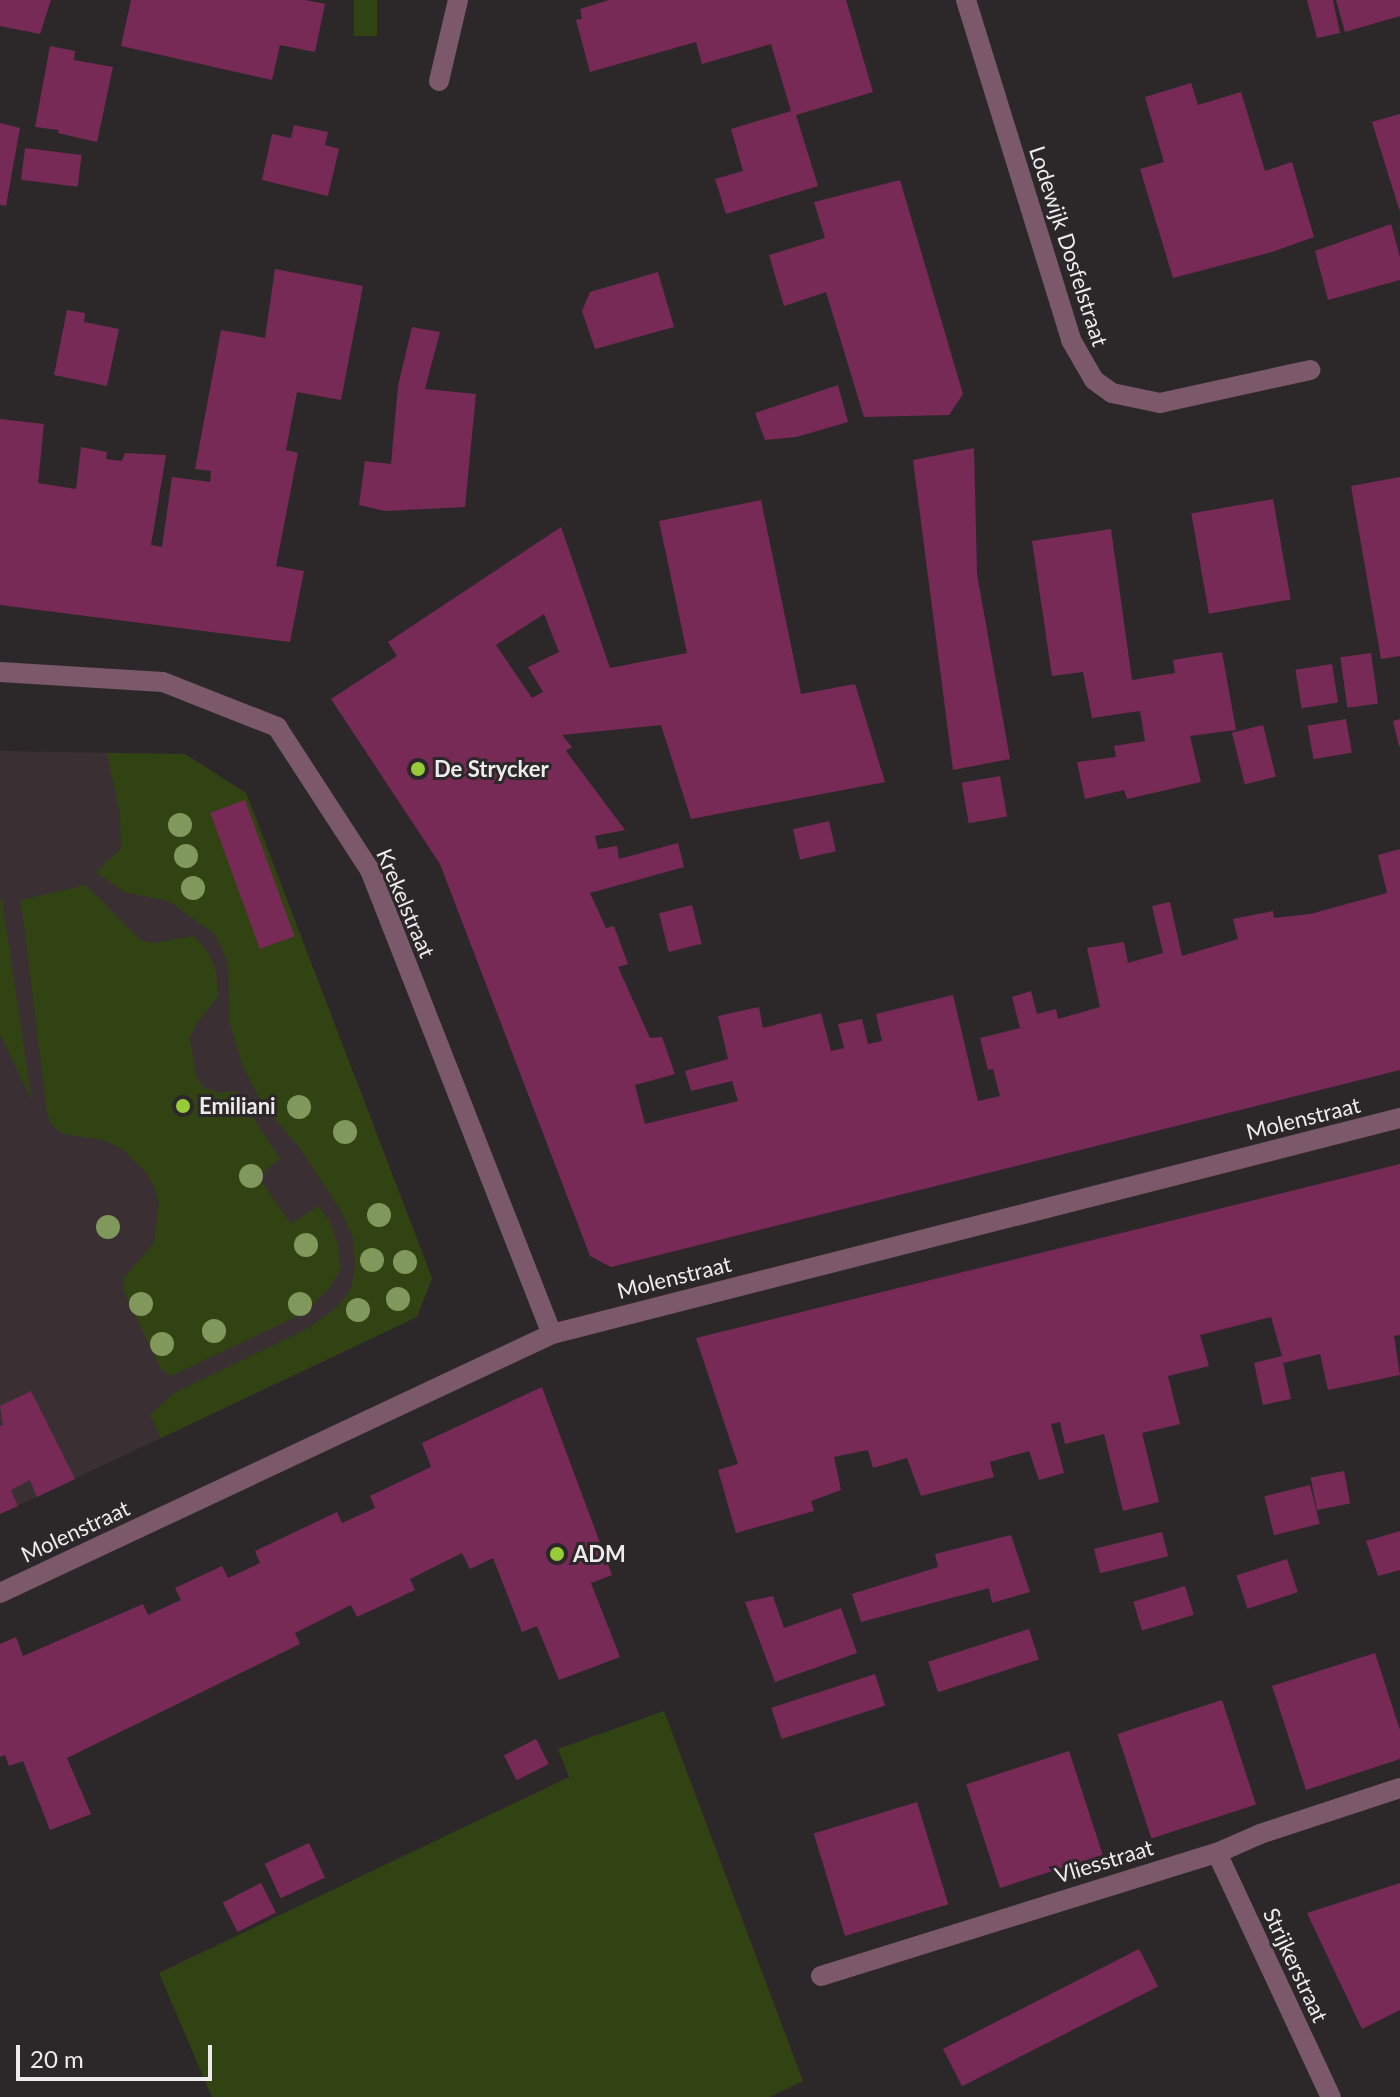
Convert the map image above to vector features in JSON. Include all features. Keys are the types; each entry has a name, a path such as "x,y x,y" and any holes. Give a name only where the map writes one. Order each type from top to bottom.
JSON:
{"street":[{"path":"439,81 458,0"},
{"name":"Lodewijk Dosfelstraat","path":"966,0 1071,340 1081,363 1094,380 1112,393 1137,401 1160,403 1310,370"},
{"name":"Krekelstraat","path":"0,672 163,682 277,727 370,870 552,1334"},
{"name":"Molenstraat","path":"0,1593 552,1334 1400,1118"},
{"name":"Vliesstraat","path":"821,1976 1217,1853 1260,1834 1400,1788"},
{"name":"Strijkerstraat","path":"1217,1853 1331,2097"}],"shaded area":[{"name":"Emiliani","path":"0,751 185,754 246,793 432,1278 417,1317 0,1514"}],"green space":[{"path":"354,0 377,0 377,36 354,36"},
{"path":"107,753 185,754 246,793 432,1278 417,1317 161,1438 150,1415 174,1393 307,1329 337,1307 351,1289 355,1265 353,1237 341,1211 299,1147 263,1105 243,1067 230,1024 228,962 215,934 168,901 124,892 96,872 121,849 120,814"},
{"path":"86,885 140,940 154,943 194,936 208,952 216,971 218,997 196,1024 190,1038 196,1076 203,1087 218,1093 236,1091 280,1159 258,1176 291,1224 318,1206 329,1220 337,1241 341,1268 330,1288 304,1313 171,1376 161,1369 124,1292 123,1279 154,1243 159,1203 154,1186 145,1171 121,1148 103,1140 63,1134 51,1124 47,1113 21,900"},
{"path":"2,900 32,1101 0,1034"},
{"path":"664,1711 803,2081 770,2097 212,2097 159,1973 569,1777 558,1749"}],"building":[{"path":"0,0 51,0 40,34 0,26"},
{"path":"131,0 305,0 325,4 315,52 280,45 272,80 121,46"},
{"path":"609,0 846,0 873,92 796,115 818,186 726,214 715,179 743,171 731,129 791,111 771,44 702,64 696,42 590,72 576,20 582,19 580,9"},
{"path":"1307,0 1333,0 1340,33 1317,38"},
{"path":"1336,0 1400,0 1400,16 1345,32"},
{"path":"50,46 75,51 74,60 113,67 97,142 58,133 59,130 35,127"},
{"path":"1191,83 1198,105 1241,92 1265,171 1292,162 1314,237 1272,252 1173,278 1140,169 1164,162 1145,97"},
{"path":"1400,114 1400,209 1399,209 1372,122"},
{"path":"0,123 20,128 6,206 0,205"},
{"path":"294,125 328,132 325,145 339,149 328,196 262,180 272,134 291,138"},
{"path":"25,148 82,155 78,187 21,180"},
{"path":"900,180 963,394 949,415 864,417 826,292 784,306 769,255 825,238 814,202"},
{"path":"1391,224 1400,257 1400,280 1328,300 1315,251"},
{"path":"275,269 363,286 341,400 297,392 286,450 298,453 276,566 304,571 290,642 0,605 0,419 44,424 38,483 76,489 81,447 107,452 106,459 122,461 125,453 166,455 151,545 162,547 172,477 210,482 211,471 195,469 221,330 265,338"},
{"path":"658,272 674,327 595,349 582,311 590,292"},
{"path":"67,310 85,313 84,322 119,329 107,386 54,375"},
{"path":"412,327 440,332 425,389 476,394 465,507 385,511 359,505 365,461 391,464 398,386"},
{"path":"838,385 848,422 796,437 765,440 755,413"},
{"path":"974,448 977,574 1010,759 953,770 913,460"},
{"path":"1400,477 1400,656 1381,659 1351,486"},
{"path":"1273,499 1291,599 1209,614 1191,513"},
{"path":"761,500 801,694 855,684 885,782 691,819 661,725 562,735 572,747 566,751 625,830 595,836 598,849 617,846 619,859 678,843 684,867 590,893 606,928 614,926 628,964 618,967 650,1038 662,1037 675,1074 635,1085 645,1124 738,1101 732,1081 691,1091 685,1071 728,1059 718,1016 759,1007 763,1028 821,1013 831,1051 844,1048 838,1024 862,1019 868,1044 882,1041 876,1014 953,995 978,1101 1000,1096 993,1069 988,1070 980,1038 1020,1028 1012,997 1031,991 1037,1014 1056,1009 1058,1019 1100,1007 1087,948 1124,942 1128,963 1163,953 1152,906 1170,902 1182,956 1238,939 1233,919 1273,911 1274,918 1310,914 1387,893 1378,855 1400,849 1400,1070 611,1267 590,1256 440,864 331,699 397,656 388,642 561,527 610,668 687,653 659,521","holes":["544,614 559,652 528,667 543,692 532,698 496,645"]},
{"path":"1111,529 1132,680 1175,673 1173,660 1222,652 1236,730 1190,736 1201,782 1127,799 1124,790 1085,799 1077,762 1116,757 1114,746 1145,741 1140,711 1092,718 1083,672 1052,676 1032,541"},
{"path":"1371,653 1378,704 1347,708 1340,657"},
{"path":"1332,664 1338,703 1302,708 1295,670"},
{"path":"1346,719 1352,752 1313,759 1308,726"},
{"path":"1400,719 1400,746 1399,746 1393,721"},
{"path":"1263,725 1276,776 1245,784 1232,733"},
{"path":"1000,776 1007,816 969,823 962,783"},
{"path":"245,800 295,936 260,949 210,813"},
{"path":"829,821 836,851 800,860 793,829"},
{"path":"692,905 702,944 669,952 659,913"},
{"path":"1400,1164 1400,1335 1394,1336 1400,1375 1328,1390 1320,1354 1283,1363 1291,1399 1263,1405 1254,1363 1282,1356 1271,1317 1200,1335 1209,1366 1168,1376 1180,1424 1142,1433 1159,1502 1123,1511 1104,1434 1065,1444 1060,1422 1051,1424 1064,1473 1039,1480 1029,1451 990,1462 994,1477 921,1496 907,1458 873,1468 868,1450 834,1457 841,1490 811,1501 814,1511 736,1533 718,1470 738,1464 696,1338"},
{"path":"542,1387 612,1575 591,1583 620,1657 559,1680 537,1626 522,1632 493,1558 470,1569 462,1553 410,1579 415,1590 357,1617 351,1605 295,1633 300,1644 67,1758 91,1814 50,1830 23,1761 9,1766 5,1755 0,1757 0,1644 16,1637 23,1656 143,1604 148,1615 181,1600 175,1588 222,1566 228,1578 260,1563 255,1551 337,1512 342,1523 375,1508 370,1496 431,1467 422,1443"},
{"path":"31,1391 75,1479 37,1497 30,1480 11,1490 18,1506 0,1514 0,1426 3,1425 0,1406"},
{"path":"1344,1471 1350,1503 1317,1510 1311,1477"},
{"path":"1310,1485 1320,1524 1274,1535 1264,1496"},
{"path":"1400,1531 1400,1570 1378,1576 1366,1541"},
{"path":"1162,1532 1168,1556 1100,1573 1094,1549"},
{"path":"1011,1535 1030,1592 992,1603 989,1588 861,1622 852,1594 938,1567 935,1554"},
{"path":"1287,1559 1298,1592 1247,1609 1237,1575"},
{"path":"1185,1586 1194,1615 1142,1630 1133,1602"},
{"path":"773,1596 784,1628 841,1608 857,1653 775,1682 745,1602"},
{"path":"1029,1629 1039,1659 938,1692 928,1662"},
{"path":"1375,1653 1400,1730 1400,1759 1306,1790 1272,1686"},
{"path":"875,1674 885,1705 782,1739 771,1708"},
{"path":"1222,1700 1256,1805 1151,1839 1117,1734"},
{"path":"536,1739 549,1764 517,1780 504,1755"},
{"path":"1069,1751 1103,1855 1000,1888 966,1784"},
{"path":"917,1802 948,1904 845,1936 814,1834"},
{"path":"309,1843 325,1877 281,1898 265,1864"},
{"path":"261,1883 276,1912 238,1932 223,1903"},
{"path":"1400,1883 1400,2010 1362,2029 1307,1913"},
{"path":"1139,1949 1158,1986 962,2086 943,2049"}],"place":[{"name":"De Strycker","path":"418,769"},
{"name":"Emiliani","path":"183,1106"},
{"name":"ADM","path":"557,1554"}]}
